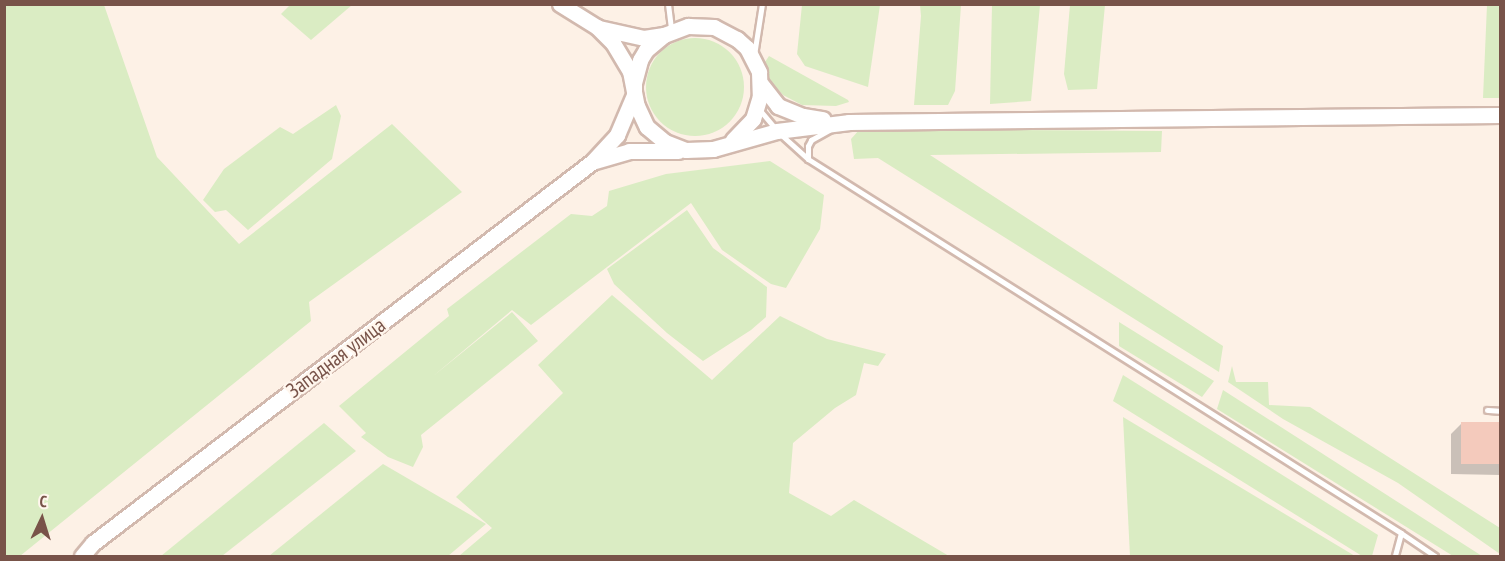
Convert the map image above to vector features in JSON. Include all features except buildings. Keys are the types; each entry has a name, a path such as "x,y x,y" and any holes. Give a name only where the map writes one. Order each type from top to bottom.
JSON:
{"main road":[{"path":"560,4 597,27 613,43 626,64 641,117 655,135 675,147 698,151 777,131 849,122 1500,115"},
{"path":"597,27 637,38 688,26 714,27 737,39 754,59 761,84 771,100 785,110 803,116 849,122"},
{"path":"634,95 636,71 640,60 646,50 667,32"},
{"path":"728,143 746,128 758,108 761,84"},
{"name":"Западная улица","path":"82,556 93,543 592,162 617,135 634,95"},
{"name":"Западная улица","path":"592,162 644,149 698,151"}],"lane":[{"path":"667,32 668,4"},
{"path":"754,59 762,4"},
{"path":"758,108 777,131 808,159 1435,556"},
{"path":"808,159 808,146 812,140 849,122"},
{"path":"1487,411 1500,411"},
{"path":"1395,556 1401,533"}],"green space":[{"path":"291,4 352,5 311,40 281,14"},
{"path":"4,5 104,5 157,157 239,244 392,124 462,192 309,302 311,321 20,556 4,556"},
{"path":"802,5 880,5 868,87 805,66 797,54"},
{"path":"920,5 961,5 955,91 948,105 914,105"},
{"path":"992,5 1040,5 1031,101 990,104"},
{"path":"1070,5 1105,5 1097,89 1068,90 1064,74"},
{"path":"1487,5 1500,5 1500,98 1483,98"},
{"path":"695,38 714,42 730,52 740,68 744,87 740,106 730,122 714,132 695,136 676,132 660,122 650,106 646,87 650,68 660,52 676,42"},
{"path":"769,56 849,102 836,106 802,105 783,95 769,80 765,62"},
{"path":"336,105 341,116 332,159 248,230 226,210 215,212 203,200 224,169 280,127 293,134"},
{"path":"860,129 1162,131 1161,152 930,155 1223,346 1219,372 878,158 854,159 851,139"},
{"path":"770,161 824,195 820,229 786,288 771,284 722,250 691,203 531,325 512,310 432,377 512,312 538,341 421,435 423,447 413,467 388,457 361,437 366,433 339,406 449,316 447,309 571,214 592,216 607,206 609,191 666,174"},
{"path":"687,210 713,248 767,287 766,317 751,330 703,361 667,333 614,284 607,269"},
{"path":"612,295 712,380 780,316 827,339 886,354 878,366 864,363 856,395 835,408 793,443 789,493 831,516 854,500 949,556 459,556 492,528 456,497 563,393 538,365"},
{"path":"1119,322 1214,381 1202,397 1119,346"},
{"path":"1232,366 1236,382 1268,382 1269,405 1310,407 1500,528 1500,554 1398,483 1283,419 1228,382"},
{"path":"1123,375 1378,535 1372,556 1362,556 1113,401"},
{"path":"1223,390 1482,556 1453,556 1217,409"},
{"path":"1123,417 1355,556 1130,556"},
{"path":"324,423 356,451 222,556 161,556"},
{"path":"383,464 486,524 448,556 269,556"}]}
